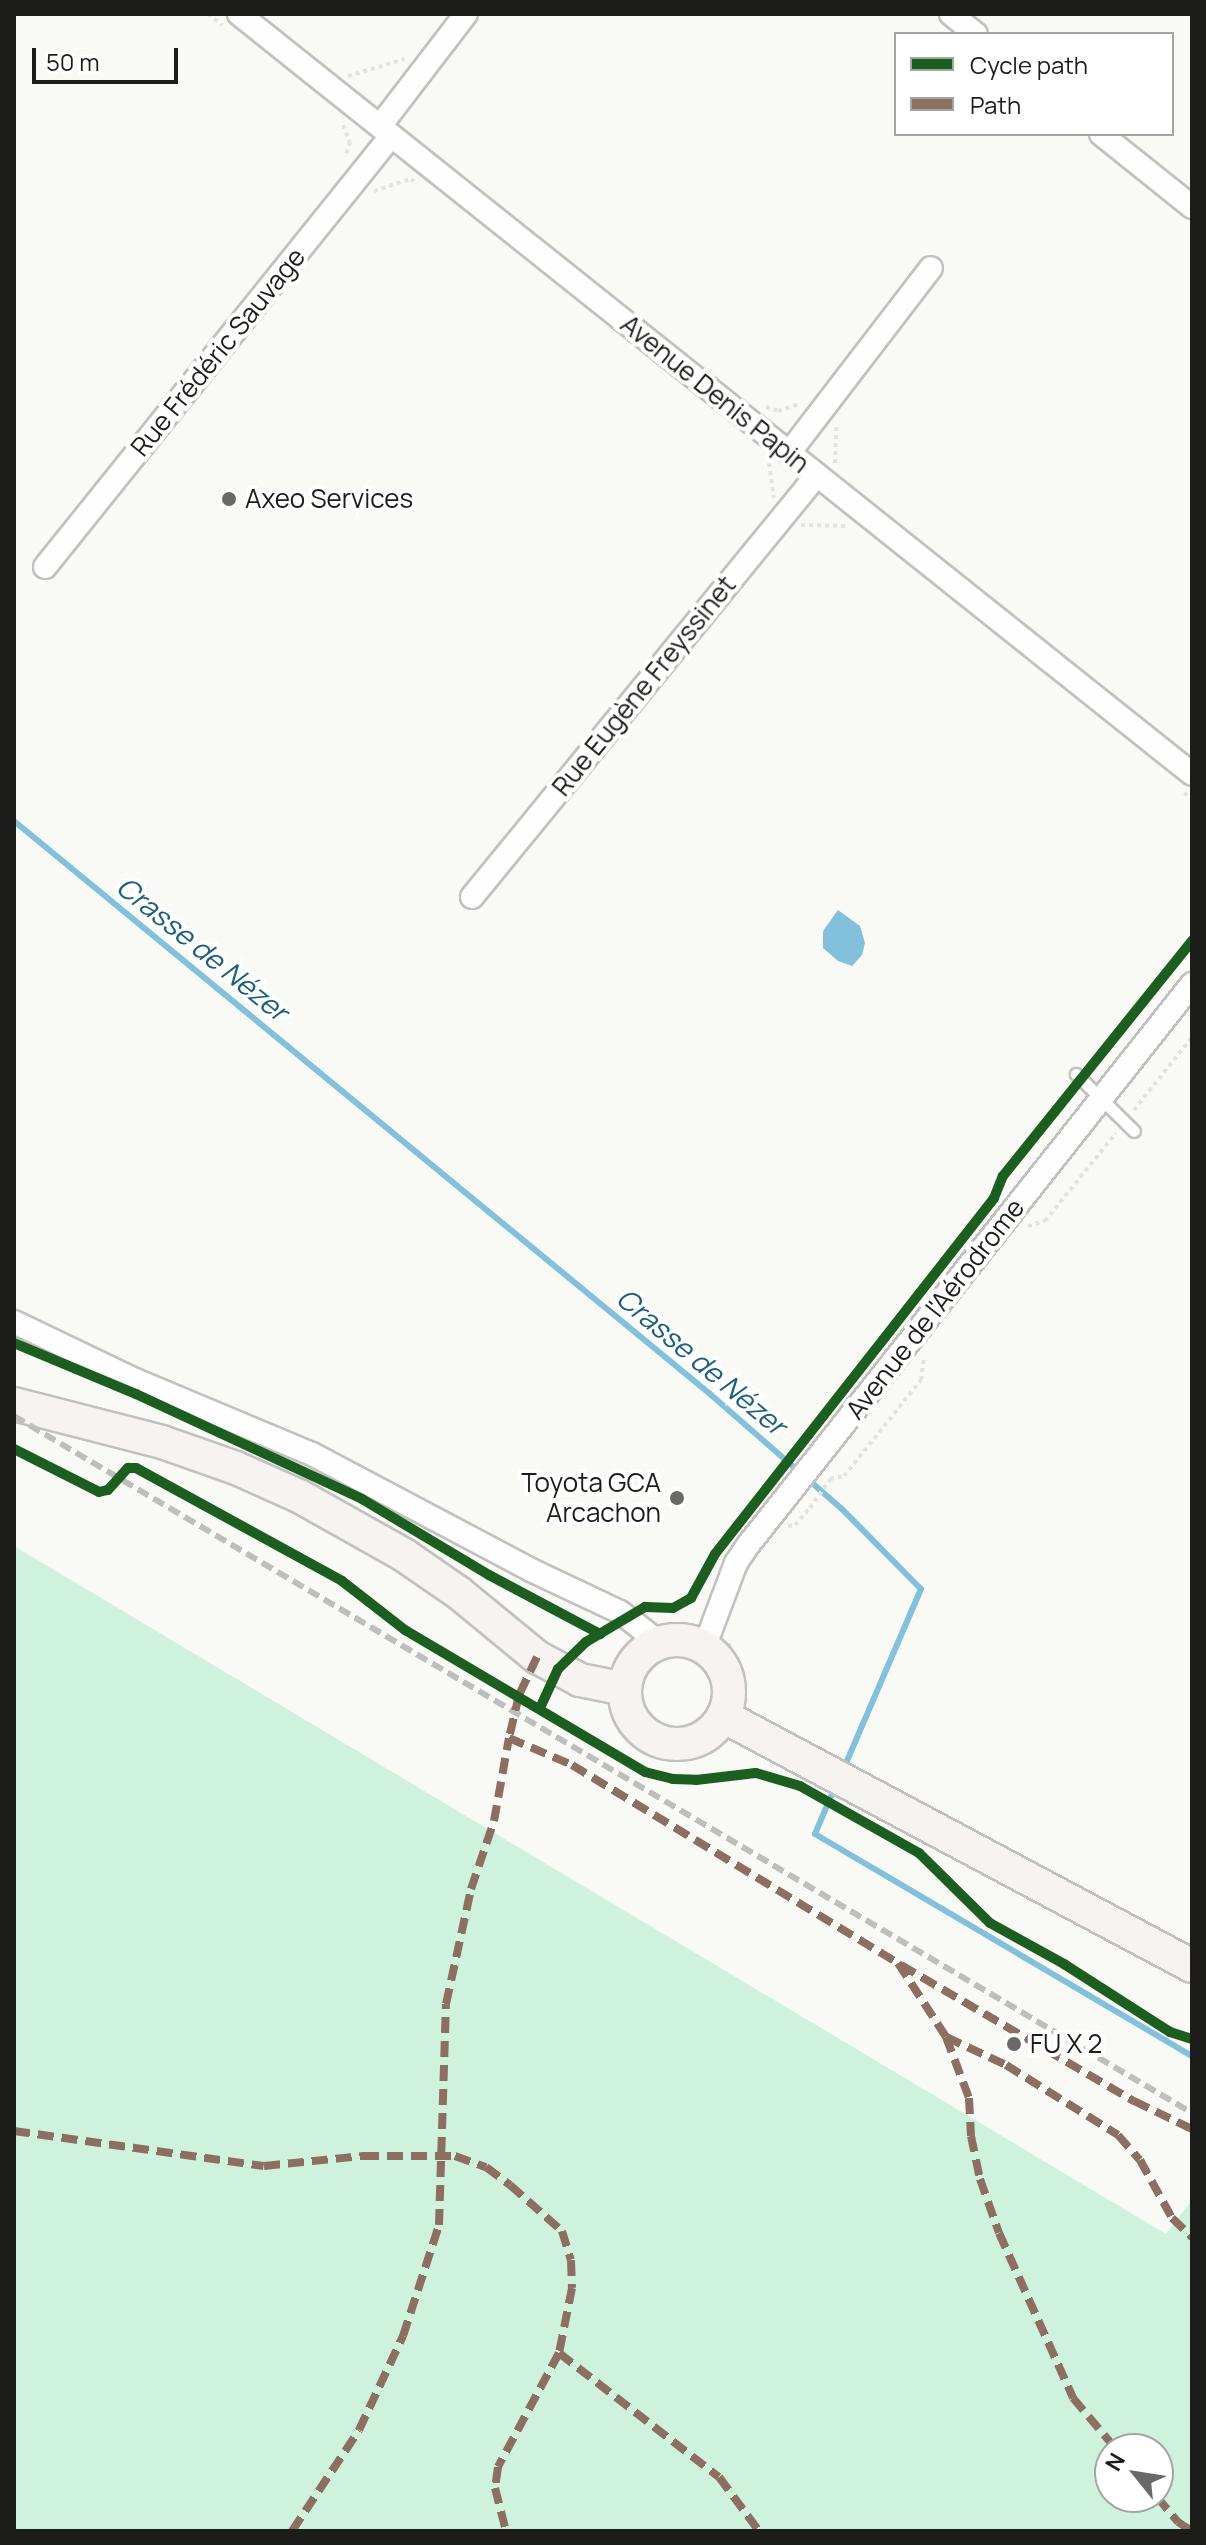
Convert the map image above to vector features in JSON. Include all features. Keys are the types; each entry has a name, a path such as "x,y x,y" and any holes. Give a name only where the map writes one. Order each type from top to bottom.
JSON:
{"main road":[{"path":"14,1404 162,1442 236,1468 299,1496 404,1555 558,1669 580,1680 625,1689"},
{"path":"675,1640 721,1646 716,1658 728,1686 723,1716 712,1730 697,1740 680,1744 663,1743 634,1723 626,1707 625,1689 635,1660 660,1643 675,1640"},
{"path":"723,1716 1192,1966"}],"street":[{"name":"Rue Frédéric Sauvage","path":"45,567 356,180 385,131 466,14"},
{"path":"951,14 974,32"},
{"name":"Avenue Denis Papin","path":"232,21 385,131 817,475 1186,782"},
{"path":"1103,136 1192,207"},
{"path":"789,453 931,268"},
{"name":"Rue Eugène Freyssinet","path":"472,897 817,475"},
{"name":"Avenue de l'Aérodrome","path":"721,1646 736,1563 1192,984"},
{"path":"14,1322 135,1380 312,1454 531,1570 620,1612 660,1643"}],"lane":[{"path":"1076,1074 1134,1131"}],"path":[{"path":"208,14 232,21"},
{"path":"337,67 348,76 403,61 413,49"},
{"path":"337,117 347,129 350,142 342,164 369,193 411,179 421,187"},
{"path":"758,454 770,464 774,504 799,525 847,525 859,534"},
{"path":"1186,782 1192,799"},
{"path":"1022,1235 1030,1224 1045,1221 1192,1037"},
{"path":"779,1527 795,1525 828,1484 844,1476 921,1380 922,1361 932,1349"}],"green space":[{"path":"14,1546 1166,2234 1192,2200 1192,2531 14,2531"}],"water":[{"path":"838,910 860,926 865,943 862,955 852,966 838,961 823,948 823,931"}],"waterway":[{"name":"Crasse de Nézer","path":"14,821 710,1394 842,1509 921,1589 843,1770"},
{"name":"Crasse de Nézer","path":"835,1787 815,1834 1192,2056"}],"railway":[{"path":"14,1416 1192,2113"}],"marked path":[{"path":"537,1657 519,1695 509,1738 572,1765 898,1963 946,2037 1006,2065 1118,2135 1140,2160 1172,2218 1192,2237"},
{"path":"292,2531 359,2430 403,2336 439,2225 446,2004 471,1889 494,1821 509,1738"},
{"path":"901,1965 1134,2101 1192,2129"},
{"path":"946,2037 969,2098 971,2136 980,2179 999,2233 1073,2398 1103,2433"},
{"path":"14,2131 264,2166 363,2156 455,2156 486,2167 510,2185 562,2231 571,2260 572,2288 559,2353 498,2467 495,2488 506,2531"},
{"path":"559,2353 719,2477 759,2531"},
{"path":"1170,2513 1192,2531"}],"cycle path":[{"path":"540,1708 558,1669 586,1642 645,1607 673,1608 691,1598 715,1554 994,1198 1003,1176 1192,941"},
{"path":"14,1343 136,1394 362,1499 489,1575 600,1634"},
{"path":"14,1449 99,1492 108,1490 128,1468 136,1468 342,1581 405,1630 645,1772 673,1779 696,1780 756,1773 800,1786 919,1853 990,1923 1064,1964 1170,2032 1192,2039"}],"place":[{"name":"Axeo Services","path":"229,499"},
{"name":"Toyota GCA Arcachon","path":"677,1498"},
{"name":"FU X 2","path":"1014,2044"}]}
